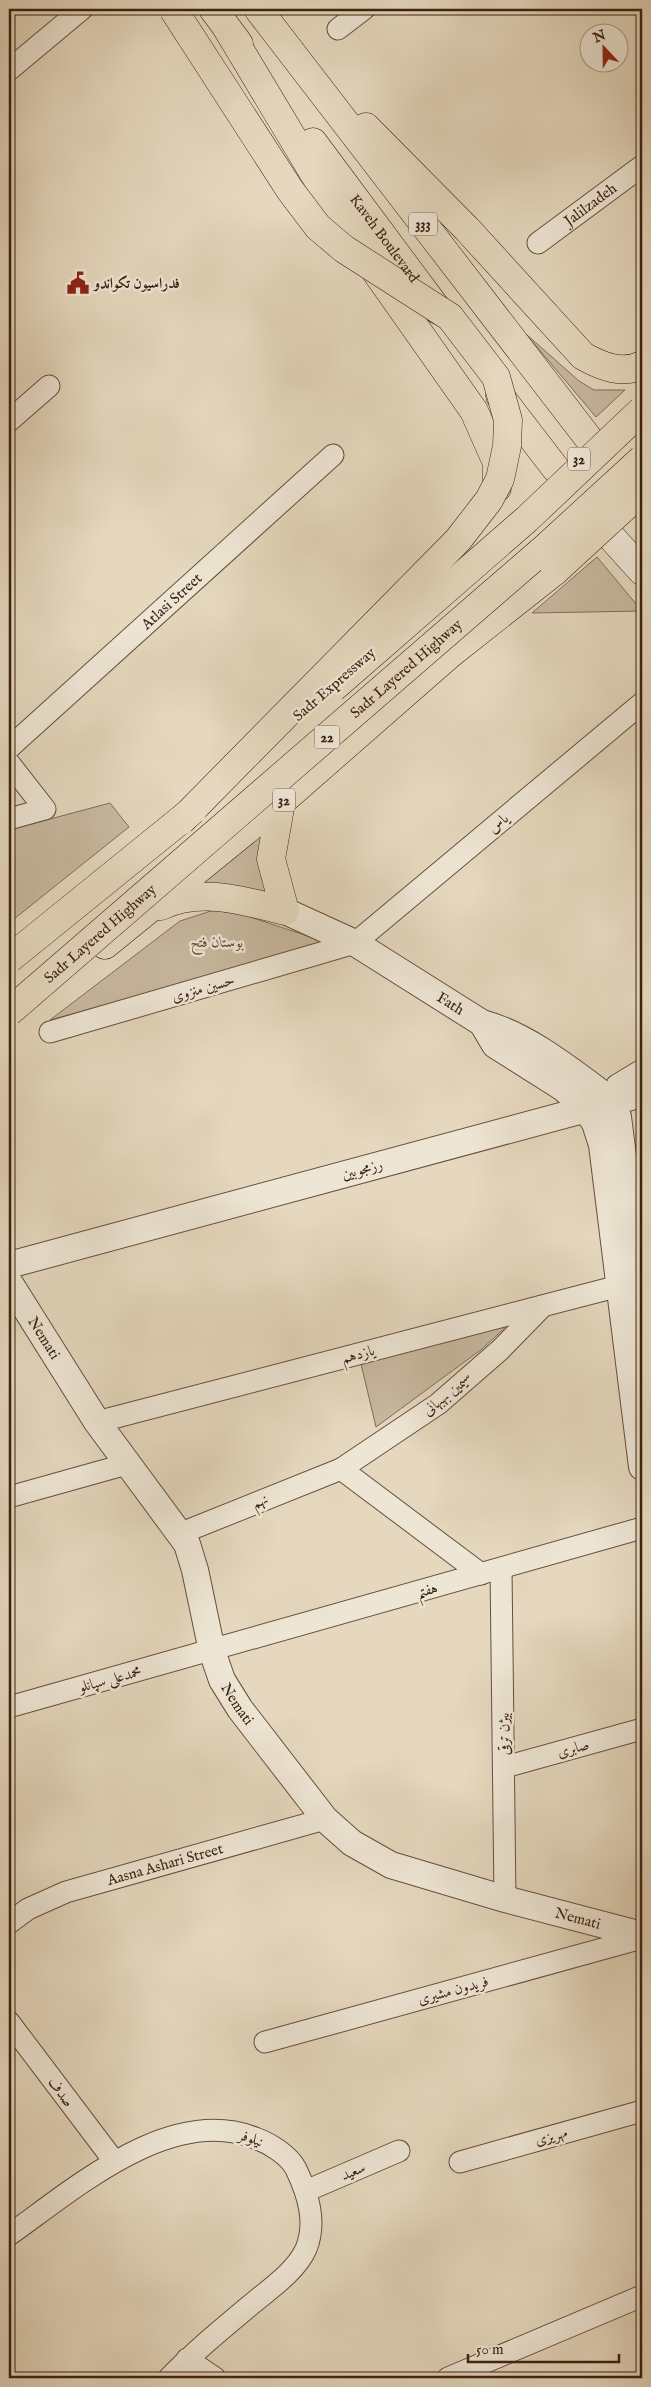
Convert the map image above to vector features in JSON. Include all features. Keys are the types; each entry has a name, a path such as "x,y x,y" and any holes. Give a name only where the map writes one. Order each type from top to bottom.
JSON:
{"main road":[{"path":"173,9 290,190 318,227 344,249 450,317 496,378 508,420 507,446 500,479 489,500 458,540 181,821"},
{"name":"333","path":"258,9 589,439"},
{"path":"221,19 355,242 474,411 497,463 497,489 488,510 420,610"},
{"name":"Kaveh Boulevard","path":"221,19 422,287 523,428 556,469"},
{"path":"284,45 467,229 583,356 604,367 634,369 642,364"},
{"name":"22","path":"9,959 181,821 527,519 640,404"},
{"name":"Sadr Expressway","path":"9,952 178,818 420,610 640,404"},
{"name":"Sadr Layered Highway","path":"9,1012 545,548 642,459"},
{"name":"32","path":"9,1023 282,802 450,654 555,571 642,491"},
{"path":"612,539 642,571"},
{"path":"142,916 173,900 203,895 233,899 285,911 271,859 282,802"}],"street":[{"path":"9,70 82,9"},
{"path":"338,29 364,9"},
{"name":"Jalilzadeh","path":"538,243 642,166"},
{"path":"9,421 49,386"},
{"name":"Atlasi Street","path":"9,748 333,455"},
{"name":"یاس","path":"355,943 642,703"},
{"path":"9,763 45,809 9,819"},
{"name":"Fath","path":"285,911 355,943 482,1023 503,1029 572,1072 611,1107"},
{"name":"حسین منزوی","path":"50,1032 355,943"},
{"path":"482,1023 495,1045 563,1088 611,1107"},
{"path":"634,1290 602,1145 611,1107 642,1070"},
{"path":"611,1107 642,1084"},
{"name":"رزمجوبین","path":"9,1265 611,1107 642,1094"},
{"path":"611,1107 638,1239 634,1290 642,1467"},
{"name":"Nemati","path":"9,1282 97,1422 179,1534 191,1555 212,1651 222,1680 231,1696 325,1819 352,1843 391,1865 642,1937"},
{"name":"یازدهم","path":"97,1422 544,1306 634,1290"},
{"name":"سیمین بهبهانی","path":"341,1469 438,1404 500,1350 544,1306"},
{"path":"9,1497 127,1464"},
{"path":"341,1469 481,1574"},
{"name":"نهم","path":"179,1534 341,1469"},
{"name":"هفتم","path":"212,1651 642,1528"},
{"name":"بیژن ترقی","path":"501,1569 505,1767 505,1899"},
{"name":"محمدعلی سپانلو","path":"9,1707 212,1651"},
{"name":"صابری","path":"505,1767 642,1729"},
{"name":"Aasna Ashari Street","path":"9,1923 28,1909 66,1892 325,1819"},
{"name":"فریدون مشیری","path":"265,2042 642,1937"},
{"name":"صدف","path":"9,2022 114,2161"},
{"name":"مهریزی","path":"460,2162 642,2111"},
{"name":"نیلوفر","path":"9,2235 114,2161 151,2143 174,2136 211,2130 242,2132 268,2143 294,2166 306,2191 312,2222 306,2250 289,2273 186,2359"},
{"name":"سعید","path":"306,2191 399,2151"},
{"path":"448,2378 642,2296"},
{"path":"169,2378 186,2359 215,2378"}],"green space":[{"path":"526,334 579,381 594,390 625,390 596,417"},
{"path":"597,557 642,611 532,613"},
{"path":"110,803 129,827 9,923 9,830"},
{"path":"265,815 274,901 198,883"},
{"name":"بوستان فتح","path":"214,910 244,915 329,943 50,1020 180,921"},
{"path":"513,1320 482,1349 376,1427 361,1364"}],"tunnel":[{"path":"589,439 635,498"}],"place":[{"name":"فدراسیون تکواندو","path":"78,283"}]}
